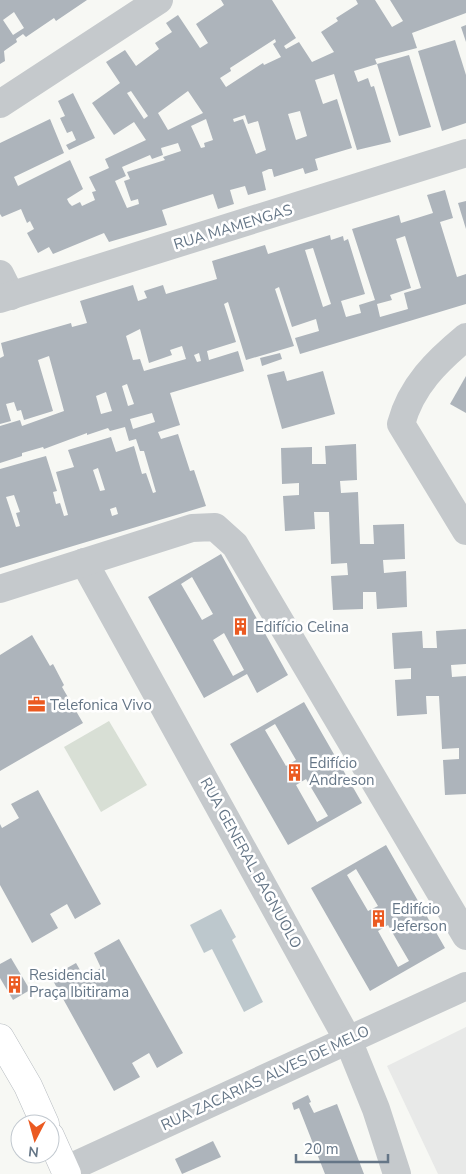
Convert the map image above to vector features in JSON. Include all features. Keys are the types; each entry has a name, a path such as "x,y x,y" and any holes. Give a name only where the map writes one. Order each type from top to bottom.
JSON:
{"main road":[{"path":"0,1038 28,1086 41,1114"},
{"path":"60,1158 66,1172"}],"street":[{"path":"0,104 159,0"},
{"name":"RUA MAMENGAS","path":"4,290 466,154"},
{"path":"466,337 436,362 406,406 401,424 466,531"},
{"path":"0,589 204,526 215,526 235,545 466,936"},
{"name":"RUA GENERAL BAGNUOLO","path":"84,562 348,1040 376,1109 398,1174"},
{"name":"RUA ZACARIAS ALVES DE MELO","path":"66,1172 466,986"}],"shaded area":[{"path":"109,721 147,785 101,812 64,747"},
{"path":"221,909 236,937 232,940 263,1002 244,1012 212,949 204,953 190,925"},
{"path":"466,1027 466,1174 438,1174 387,1066"}],"building":[{"path":"0,0 87,0 56,21 54,18 26,37 23,34 16,39 17,42 4,51 5,61 0,64","holes":["14,12 24,28 13,35 3,20"]},
{"path":"221,0 272,0 296,38 284,46 286,49 299,42 312,62 334,52 321,32 338,21 336,18 358,4 356,0 375,0 392,27 403,21 390,0 466,0 466,13 412,33 417,48 375,59 377,64 354,71 358,82 368,78 371,87 374,86 391,142 357,150 334,74 315,80 323,104 337,99 352,148 315,159 318,170 305,174 303,168 274,177 272,169 269,169 262,172 266,190 248,195 245,186 230,190 234,204 218,209 213,194 162,210 167,225 109,242 104,233 53,254 49,247 38,253 27,233 34,229 30,221 27,223 21,209 2,217 0,214 0,143 50,119 64,153 14,177 18,186 70,160 83,189 67,199 69,203 72,206 80,202 82,206 95,200 92,192 96,191 89,177 109,168 105,159 146,140 134,122 114,135 92,103 120,83 106,62 125,50 136,66 159,49 155,43 172,32 166,23 178,15 200,48 208,43 196,24 224,5","holes":["275,39 276,42 273,44 281,57 264,65 263,63 226,87 220,78 231,71 230,68","131,91 148,116 144,119 127,93","188,91 203,113 168,130 158,113","300,111 307,136 296,140 288,114","245,115 248,124 258,121 266,150 256,154 243,119 234,122 233,119","206,119 213,140 204,143 205,147 201,148 191,126","178,143 181,151 163,157 165,160 127,172 130,179 124,181 131,201 138,199 139,204 127,208 115,181 126,176 122,167 150,155 152,159 163,155 161,148"]},
{"path":"466,25 466,42 461,27"},
{"path":"455,40 466,75 466,123 442,131 418,51"},
{"path":"409,55 431,127 399,136 377,64"},
{"path":"73,93 95,138 69,150 66,145 76,140 72,131 67,133 60,118 65,116 58,101"},
{"path":"445,190 453,218 440,222 457,277 466,274 466,304 300,354 295,338 319,331 316,319 292,327 279,287 275,289 294,346 246,360 228,302 224,304 236,342 207,351 209,360 238,351 244,371 170,393 180,425 158,432 161,439 178,434 190,471 194,470 206,506 0,568 0,469 46,456 57,491 53,492 56,504 60,503 64,516 68,515 56,472 74,467 68,450 111,437 116,452 134,446 142,474 146,473 153,493 156,492 144,451 140,451 136,439 129,441 125,427 110,431 108,428 87,435 87,433 44,449 43,447 22,453 22,456 0,463 0,426 20,420 22,426 64,411 49,356 38,360 53,411 24,420 21,410 17,411 14,402 6,404 11,421 0,424 0,358 4,356 1,343 71,323 72,327 87,323 80,301 133,285 138,301 147,298 144,291 163,285 166,294 217,279 212,261 265,245 268,254 330,235 331,240 343,236 344,241 348,239 365,294 341,301 346,317 361,313 359,305 375,300 352,229 399,215 401,223 433,213 427,195","holes":["405,236 421,288 404,293 408,309 380,317 377,304 392,300 390,295 411,288 396,239","313,248 331,304 323,307 305,250","140,329 149,363 172,355 170,350 182,346 186,359 144,371 140,359 133,360 126,336","199,353 201,361 197,362 194,355","127,384 134,404 128,406 122,386","106,392 112,411 101,414 96,396","152,413 155,422 133,429 130,419","98,468 105,490 100,491 93,470","14,495 20,512 16,513 20,526 16,527 6,497","116,507 118,514 112,516 110,509"]},
{"path":"466,201 466,229 458,203"},
{"path":"280,353 282,359 262,366 260,358"},
{"path":"284,371 287,381 323,371 335,414 282,429 267,375"},
{"path":"466,376 466,413 450,404"},
{"path":"356,444 357,480 340,481 341,493 358,492 360,544 374,544 373,525 404,524 405,559 383,560 384,573 406,571 407,607 377,609 376,592 363,592 363,609 333,610 331,576 348,575 347,563 331,564 329,512 314,512 315,529 285,531 283,496 299,495 299,483 282,484 281,448 312,447 312,464 326,464 325,446"},
{"name":"Edifício Celina","path":"221,554 288,675 257,693 247,674 204,698 148,597","holes":["192,577 213,614 202,620 181,584","224,633 244,670 233,676 213,640"]},
{"path":"466,629 466,664 451,665 452,677 466,676 466,794 445,795 443,760 459,759 459,748 442,749 439,696 426,696 427,714 397,716 395,680 411,679 411,668 394,669 392,633 422,631 423,648 437,648 436,631"},
{"name":"Telefonica Vivo","path":"32,635 50,666 53,664 64,685 62,687 83,723 0,771 0,655"},
{"name":"Edifício Andreson","path":"304,702 362,803 288,845 230,744","holes":["275,724 296,760 286,766 265,730","306,779 328,816 317,822 296,785"]},
{"path":"38,790 101,904 75,919 67,904 50,914 58,928 32,943 0,885 0,824 2,828 19,818 11,804"},
{"name":"Edifício Jeferson","path":"386,845 445,948 370,991 311,888","holes":["356,869 378,906 368,911 347,875","388,925 409,961 398,967 378,931"]},
{"path":"119,939 183,1053 157,1068 149,1053 132,1063 140,1077 114,1091 51,977 76,963 84,977 101,968 94,953"},
{"name":"Residencial Praça Ibitirama","path":"11,958 30,990 13,1000 0,978 0,964"},
{"path":"308,1095 311,1102 309,1103 314,1113 337,1104 364,1174 325,1174 299,1108 294,1110 292,1103"},
{"path":"213,1141 221,1157 182,1174 175,1159"}],"place":[{"name":"Edifício Celina","path":"241,627"},
{"name":"Telefonica Vivo","path":"36,705"},
{"name":"Edifício Andreson","path":"295,772"},
{"name":"Edifício Jeferson","path":"378,918"},
{"name":"Residencial Praça Ibitirama","path":"15,984"}]}
